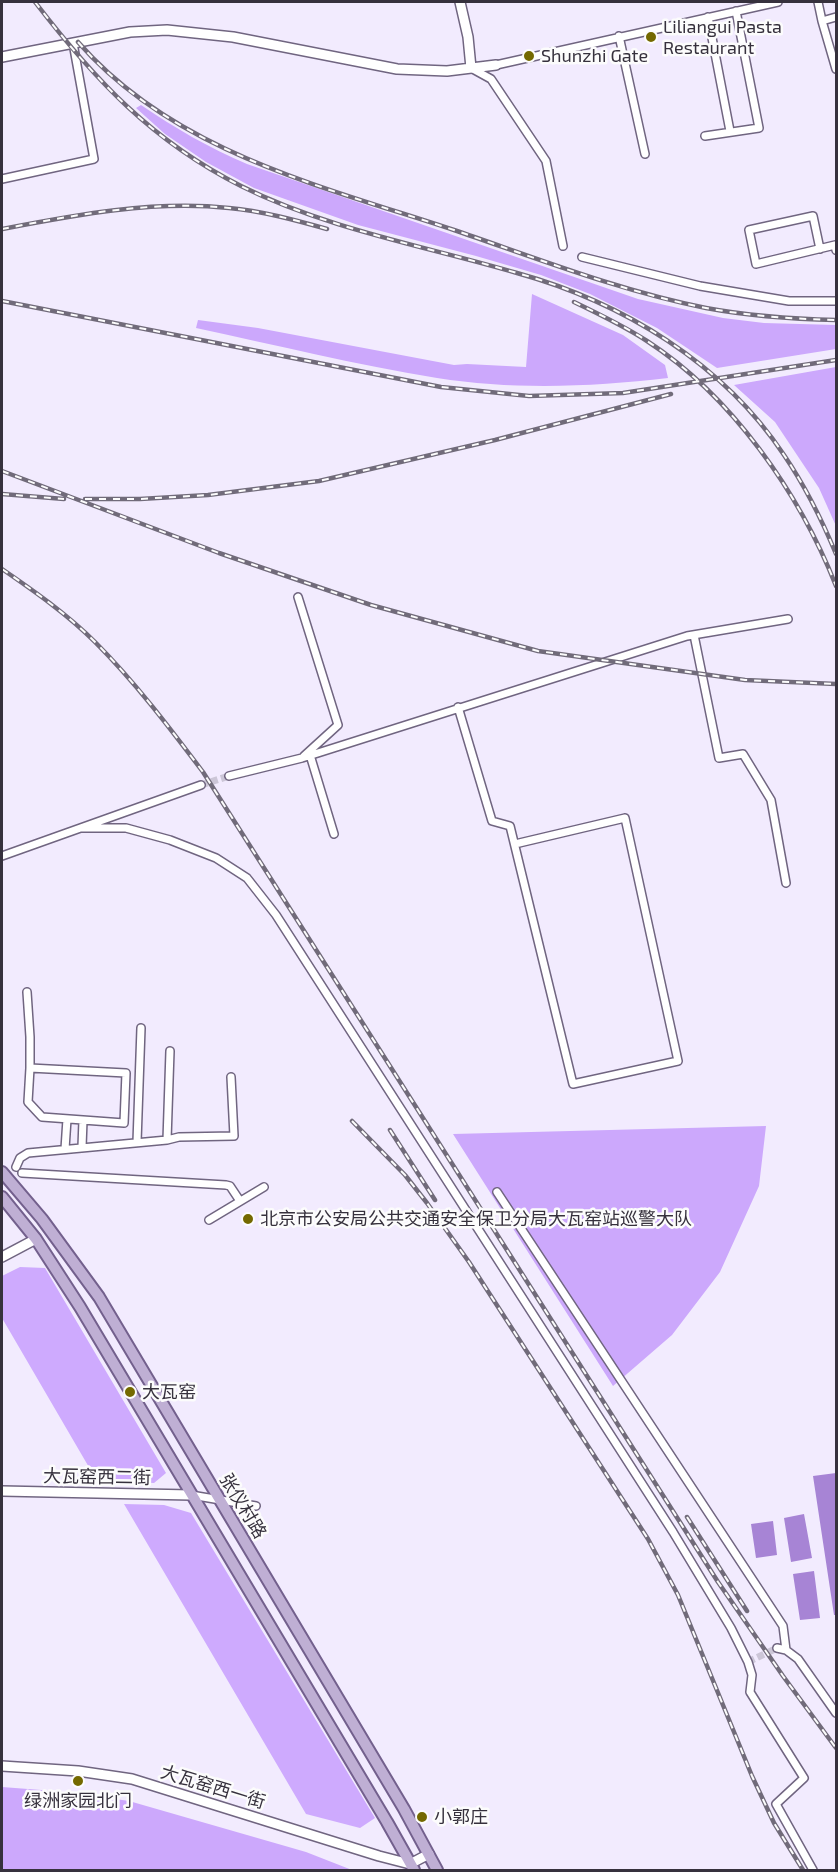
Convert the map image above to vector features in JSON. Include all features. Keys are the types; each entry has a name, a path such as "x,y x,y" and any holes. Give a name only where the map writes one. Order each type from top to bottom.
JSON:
{"main road":[{"name":"张仪村路","path":"2,1172 42,1220 99,1297 438,1870"},
{"path":"2,1197 36,1239 80,1307 412,1867"}],"street":[{"path":"460,2 468,37 471,68"},
{"path":"2,57 130,32 167,30 233,37 397,69 447,71 495,65 775,2"},
{"path":"818,2 837,69"},
{"path":"705,136 759,128 736,10"},
{"path":"708,17 730,131"},
{"path":"822,21 837,17"},
{"path":"619,36 645,154"},
{"path":"2,179 94,159 73,43"},
{"path":"471,68 491,79 546,161 563,246"},
{"path":"820,249 813,216 749,230 756,264 820,249 835,245 837,250"},
{"path":"582,257 711,288 789,301 837,301"},
{"path":"298,597 338,724 302,758"},
{"path":"229,776 302,758 458,707 694,635 788,619"},
{"path":"694,635 719,758 743,754 771,800 786,883"},
{"path":"458,707 492,821 510,826 573,1084 678,1061 625,818 515,844"},
{"path":"310,755 334,834"},
{"path":"2,856 201,785"},
{"path":"83,828 126,828 170,840 216,858 247,878 276,915 666,1522 731,1628 752,1675 750,1692 804,1778 776,1804 813,1870"},
{"path":"27,992 30,1037 28,1102 42,1117 124,1123 126,1073 30,1068"},
{"path":"136,1142 141,1028"},
{"path":"167,1140 170,1051"},
{"path":"16,1167 20,1158 28,1153 179,1137 234,1136 231,1077"},
{"path":"65,1149 67,1119"},
{"path":"81,1147 83,1120"},
{"path":"22,1173 226,1185 230,1186 240,1201"},
{"path":"209,1220 264,1187"},
{"path":"496,1192 783,1626 786,1650"},
{"path":"2,1257 36,1239"},
{"name":"大瓦窑西二街","path":"2,1491 191,1495"},
{"path":"191,1495 221,1502 256,1506"},
{"path":"777,1648 786,1650 798,1659 837,1713"},
{"name":"大瓦窑西一街","path":"2,1766 70,1770 126,1777 412,1867"},
{"path":"412,1867 429,1854"}],"shaded area":[{"path":"141,105 192,137 247,164 638,299 723,318 764,323 836,325 836,349 717,368 657,328 590,294 541,275 358,225 254,188 206,162 165,134 136,108"},
{"path":"532,294 623,335 665,365 668,378 552,386 466,382 376,367 196,328 198,320 258,328 454,365 526,367"},
{"path":"836,367 836,526 819,488 775,422 734,385"},
{"path":"766,1126 759,1186 720,1272 672,1335 613,1386 453,1134"},
{"path":"20,1267 45,1268 166,1473 154,1483 97,1481 2,1318 2,1276"},
{"path":"836,1473 836,1615 834,1615 813,1476"},
{"path":"124,1504 164,1505 191,1513 375,1818 360,1828 306,1814"},
{"path":"804,1514 812,1558 791,1562 784,1518"},
{"path":"773,1521 777,1555 756,1558 751,1524"},
{"path":"814,1571 820,1618 800,1620 793,1574"},
{"path":"2,1787 67,1792 129,1801 306,1852 352,1870 2,1870"}],"tunnel":[{"path":"201,785 229,776"},
{"path":"748,1662 777,1648"}],"railway":[{"path":"35,2 80,57 127,106 180,149 241,186 307,214 377,236 556,285 632,319 667,340 731,392 759,422 799,479 836,554"},
{"path":"78,42 116,80 159,112 204,138 252,161 302,180 642,293 738,313 836,320"},
{"path":"2,229 114,210 172,206 241,209 327,229"},
{"path":"2,301 441,387 529,396 623,393 836,360"},
{"path":"574,302 647,341 678,364 735,418 783,483 821,551 836,586"},
{"path":"85,499 208,495 319,481 495,440 671,394"},
{"path":"2,471 219,553 371,605 538,651 745,680 836,684"},
{"path":"2,494 64,499"},
{"path":"2,569 62,612 110,657 203,772 718,1582 836,1748"},
{"path":"352,1121 405,1175 469,1262 648,1539 678,1595 752,1776 774,1823 803,1870"},
{"path":"390,1130 435,1200"},
{"path":"687,1517 747,1611"}],"place":[{"name":"Liliangui Pasta Restaurant","path":"651,37"},
{"name":"Shunzhi Gate","path":"529,56"},
{"name":"北京市公安局公共交通安全保卫分局大瓦窑站巡警大队","path":"248,1219"},
{"name":"大瓦窑","path":"130,1392"},
{"name":"绿洲家园北门","path":"78,1781"},
{"name":"小郭庄","path":"422,1817"}]}
